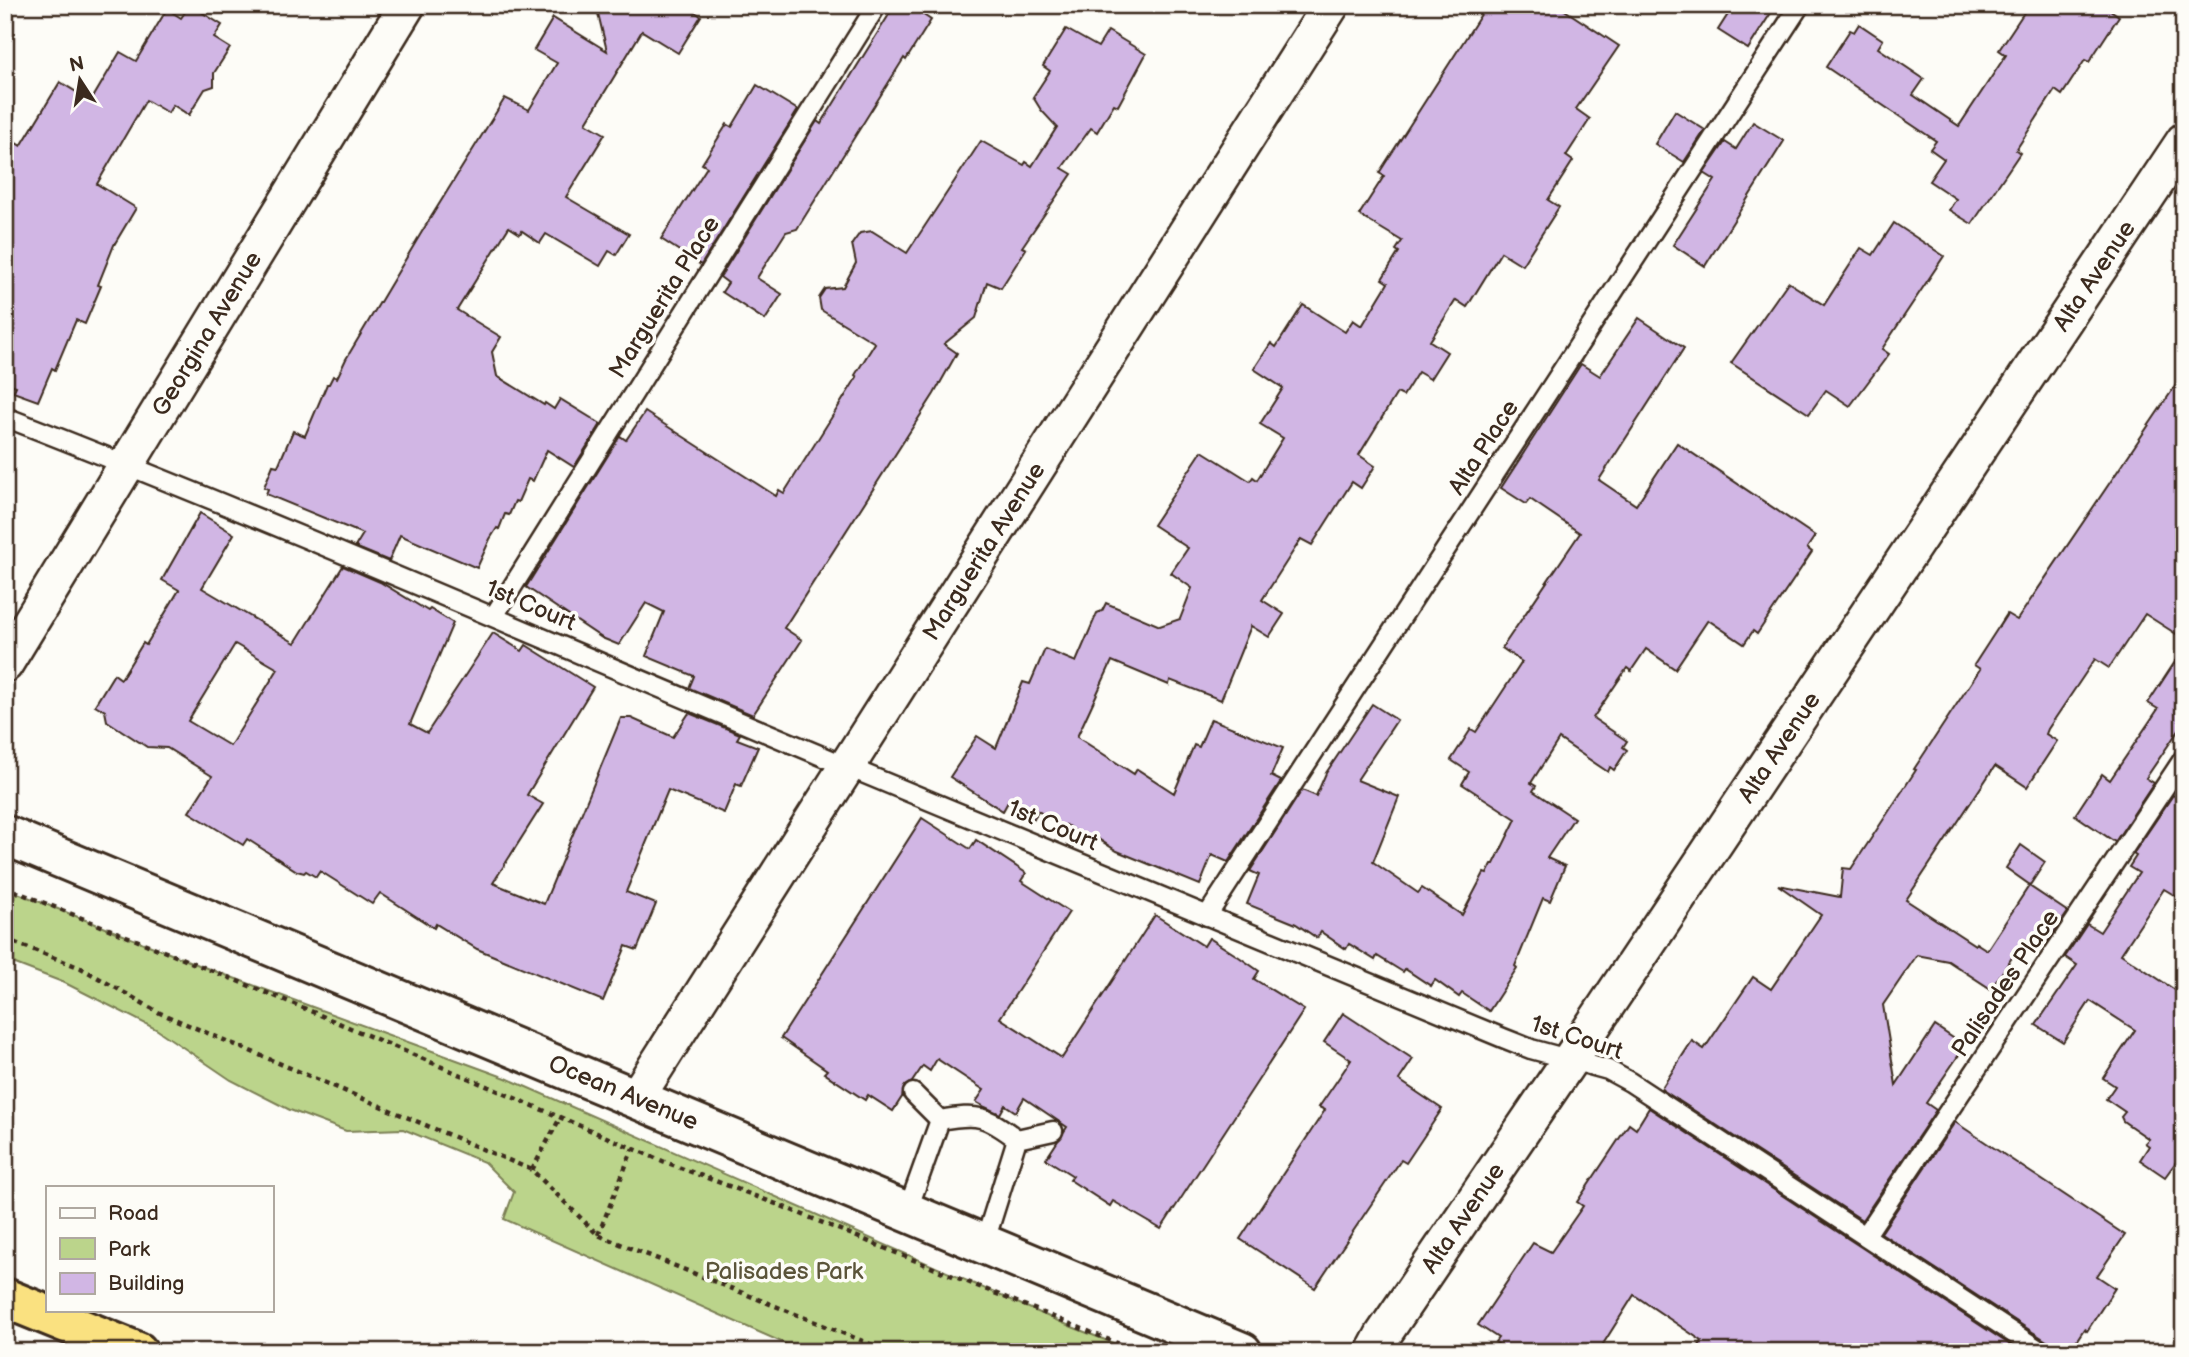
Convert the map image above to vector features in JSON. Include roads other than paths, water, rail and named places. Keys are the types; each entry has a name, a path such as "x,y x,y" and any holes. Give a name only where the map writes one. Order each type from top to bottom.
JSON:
{"highway":[{"path":"5,1298 138,1352"}],"main road":[{"name":"Ocean Avenue","path":"5,835 985,1241 1242,1352"}],"street":[{"name":"Georgina Avenue","path":"5,664 407,5"},
{"name":"Marguerita Avenue","path":"636,1098 1331,5"},
{"name":"Alta Avenue","path":"1374,1352 2184,141"}],"lane":[{"name":"Marguerita Place","path":"494,616 877,5"},
{"name":"Alta Place","path":"1207,916 1801,5"},
{"name":"1st Court","path":"5,417 127,464 494,616 846,766 1503,1038 1608,1070 1866,1235 2042,1352"},
{"name":"Palisades Place","path":"1866,1235 2184,758"},
{"path":"913,1093 940,1119"},
{"path":"940,1119 971,1115 996,1123 1017,1139 1053,1131"},
{"path":"908,1209 940,1119"},
{"path":"985,1241 1017,1139"}],"park label":[{"name":"Palisades Park","path":"784,1271"}]}
